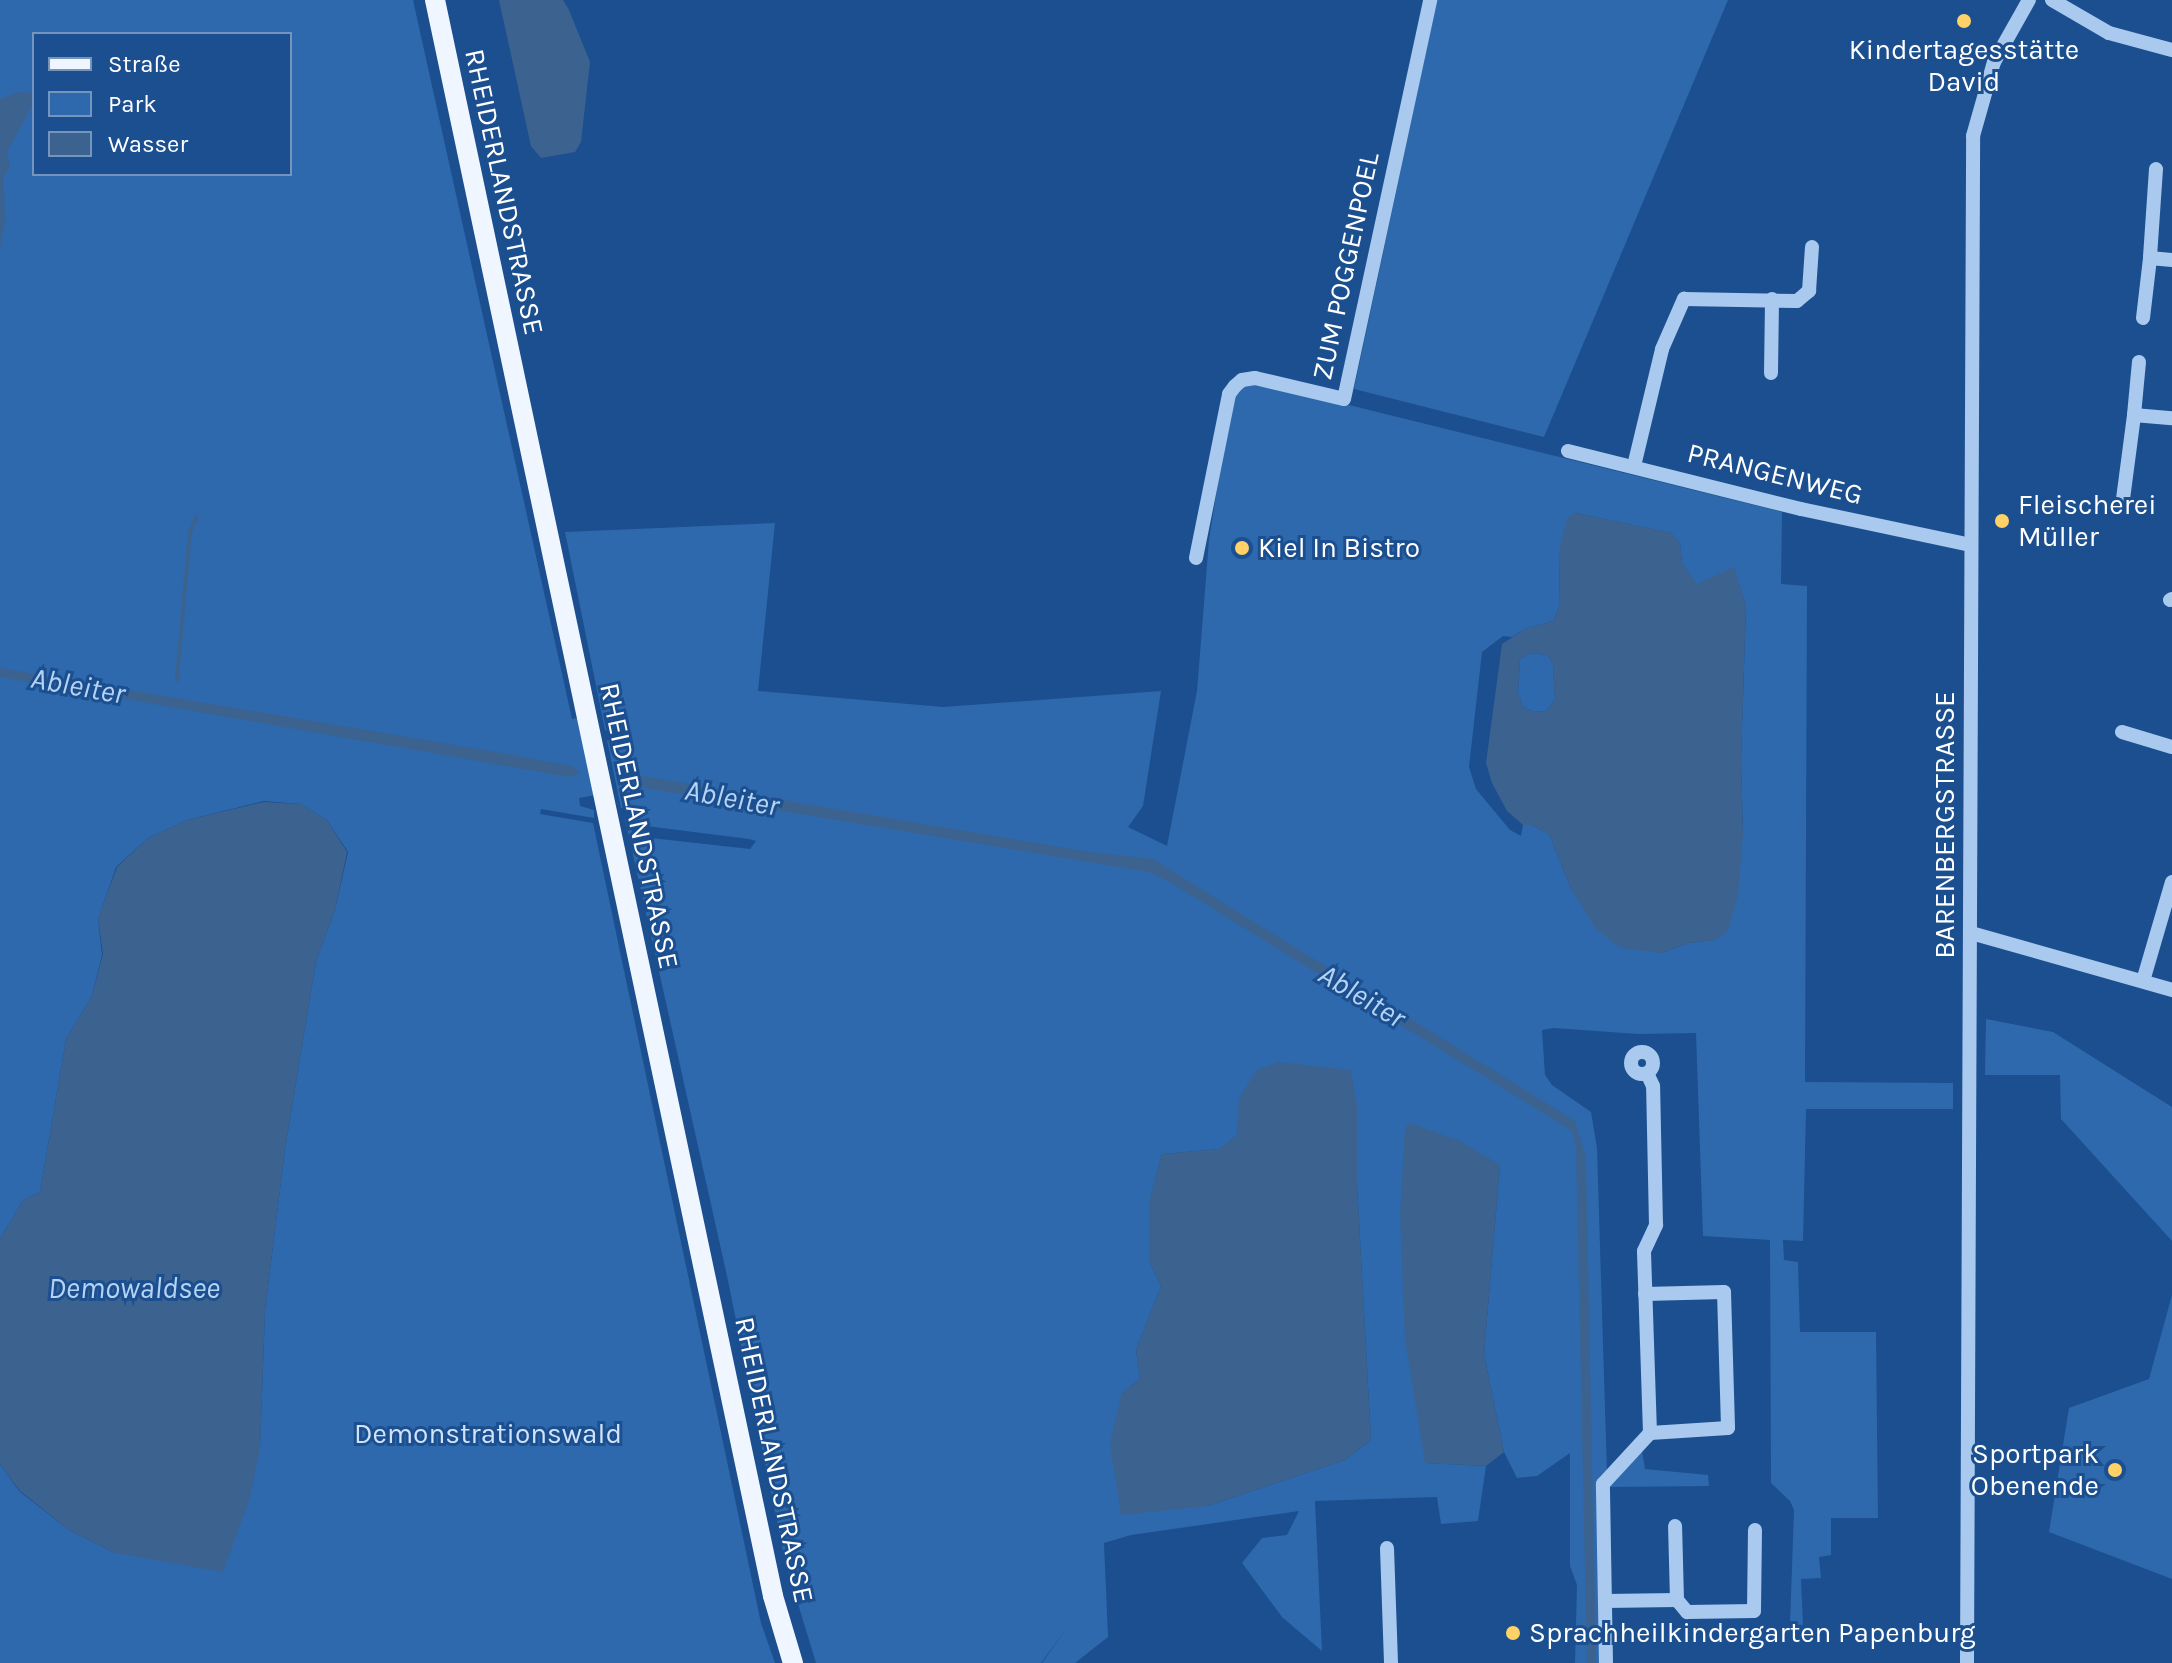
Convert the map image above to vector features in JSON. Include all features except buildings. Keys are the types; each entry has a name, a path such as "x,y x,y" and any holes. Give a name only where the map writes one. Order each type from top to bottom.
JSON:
{"main road":[{"name":"RHEIDERLANDSTRASSE","path":"435,0 773,1596 793,1663"}],"street":[{"name":"ZUM POGGENPOEL","path":"1196,558 1229,394 1235,386 1242,380 1255,378 1344,399 1430,0"},
{"name":"BARENBERGSTRASSE","path":"1967,1663 1973,136 1994,62 2029,0"},
{"path":"2052,0 2109,33 2172,50"},
{"path":"2143,318 2156,169"},
{"path":"1634,466 1662,349 1684,299 1797,301 1809,291 1812,247"},
{"path":"2150,258 2172,260"},
{"path":"1771,373 1772,299"},
{"path":"2123,499 2139,362"},
{"path":"2134,415 2172,418"},
{"name":"PRANGENWEG","path":"1568,451 1801,509 1970,545"},
{"path":"2122,732 2172,747"},
{"path":"2143,981 2172,882"},
{"path":"1971,933 2172,990"},
{"path":"1647,1073 1653,1086 1656,1225 1644,1251 1650,1433"},
{"path":"1606,1663 1603,1484 1650,1433 1728,1428 1724,1292 1645,1294"},
{"path":"1675,1526 1677,1600 1687,1612 1754,1611 1755,1530"},
{"path":"1387,1548 1391,1663"},
{"path":"1605,1601 1677,1600"}],"green space":[{"name":"Demonstrationswald","path":"0,0 413,0 572,719 582,717 595,795 579,798 580,806 594,810 594,818 541,809 540,814 593,823 761,1623 775,1663 0,1663 0,1464 19,1491 69,1530 115,1553 260,1448 265,1311 285,1149 316,962 335,910 348,852 327,820 300,804 264,801 187,820 148,838 116,867 98,919 102,955 92,996 66,1039 40,1192 23,1200 0,1239"},
{"path":"1437,0 1728,0 1544,437 1354,389"},
{"path":"1256,382 1782,512 1781,584 1807,586 1805,1082 1953,1083 1953,1109 1806,1109 1803,1241 1783,1240 1784,1260 1798,1262 1800,1332 1876,1332 1878,1518 1831,1518 1831,1555 1819,1557 1821,1578 1801,1579 1803,1625 1790,1624 1794,1510 1790,1501 1771,1483 1770,1240 1703,1236 1696,1033 1638,1034 1554,1028 1542,1030 1545,1075 1552,1085 1591,1112 1597,1148 1607,1473 1604,1663 1575,1663 1577,1585 1570,1566 1570,1453 1537,1476 1517,1478 1504,1452 1484,1354 1500,1165 1425,1463 1486,1466 1478,1521 1441,1524 1437,1497 1315,1501 1322,1651 1282,1617 1242,1563 1262,1538 1287,1535 1299,1511 1131,1535 1104,1543 1108,1637 1075,1663 1042,1663 1066,1629 1041,1663 816,1663 785,1561 727,1276 625,819 639,813 637,807 621,808 607,740 612,741 611,734 605,730 565,532 775,523 758,691 943,707 1161,691 1143,806 1128,827 1167,846 1197,691 1209,540 1232,393 1238,386","holes":["1575,513 1671,533 1680,544 1682,563 1697,585 1734,568 1746,606 1741,760 1743,834 1715,940 1689,943 1661,953 1571,889 1549,834 1532,825 1523,825 1521,836 1510,830 1476,789 1469,767 1482,652 1503,636 1512,637 1525,629 1553,621 1559,607 1560,547","630,824 756,841 750,849 633,836","1279,1062 1357,1105 1357,1184 1371,1440 1345,1460 1208,1506 1121,1395 1140,1378 1136,1350 1161,1286 1149,1260 1149,1203 1162,1154 1220,1149 1237,1135 1240,1098 1258,1070"]},
{"path":"1530,653 1548,655 1553,665 1555,699 1547,711 1534,712 1523,707 1518,692 1520,659"},
{"path":"1986,1019 2053,1032 2172,1107 2172,1241 2061,1119 2060,1075 1985,1075"},
{"name":"Sportpark Obenende","path":"2172,1295 2172,1579 2049,1532 2069,1408 2149,1379"},
{"path":"1642,1451 1645,1469 1708,1475 1709,1486 1610,1487"}],"water":[{"path":"499,0 563,0 569,10 590,62 581,142 575,152 541,158 531,146"},
{"path":"18,92 32,93 32,106 7,152 10,167 4,176 5,224 0,249 0,99"},
{"path":"1575,513 1672,533 1680,544 1682,563 1697,584 1734,567 1746,606 1741,760 1743,834 1738,896 1728,931 1715,940 1689,943 1661,953 1621,948 1596,929 1571,889 1549,834 1532,825 1523,825 1507,811 1492,783 1486,763 1502,644 1525,629 1553,621 1559,607 1560,547 1567,518","holes":["1530,653 1548,655 1553,665 1555,699 1547,711 1534,712 1523,707 1518,692 1520,659"]},
{"name":"Ableiter","path":"0,668 513,755 571,766 581,773 569,777 0,677"},
{"name":"Ableiter","path":"618,772 1090,852 1153,859 1575,1121 1586,1157 1596,1663 1587,1663 1576,1148 1572,1131 1168,881 1148,872 620,784"},
{"name":"Demowaldsee","path":"264,802 300,804 327,820 347,852 335,910 316,962 285,1149 265,1311 260,1448 250,1498 223,1572 115,1553 69,1530 19,1490 0,1464 0,1239 23,1200 40,1192 66,1039 92,996 103,954 98,918 117,867 148,838 187,820"},
{"path":"1278,1062 1351,1070 1357,1105 1357,1184 1371,1440 1345,1460 1208,1506 1121,1515 1110,1444 1121,1395 1140,1378 1136,1350 1161,1286 1149,1260 1149,1202 1162,1154 1219,1149 1237,1135 1239,1098 1257,1070"},
{"path":"1410,1123 1460,1141 1500,1165 1484,1354 1504,1452 1486,1466 1425,1463 1405,1339 1400,1215 1405,1128"}],"waterway":[{"path":"177,680 190,532 197,516"}],"place":[{"name":"Kindertagesstätte David","path":"1964,21"},
{"name":"Fleischerei Müller","path":"2002,521"},
{"name":"Kiel In Bistro","path":"1242,548"},
{"name":"Sportpark Obenende","path":"2115,1470"},
{"name":"Sprachheilkindergarten Papenburg","path":"1513,1633"}]}
